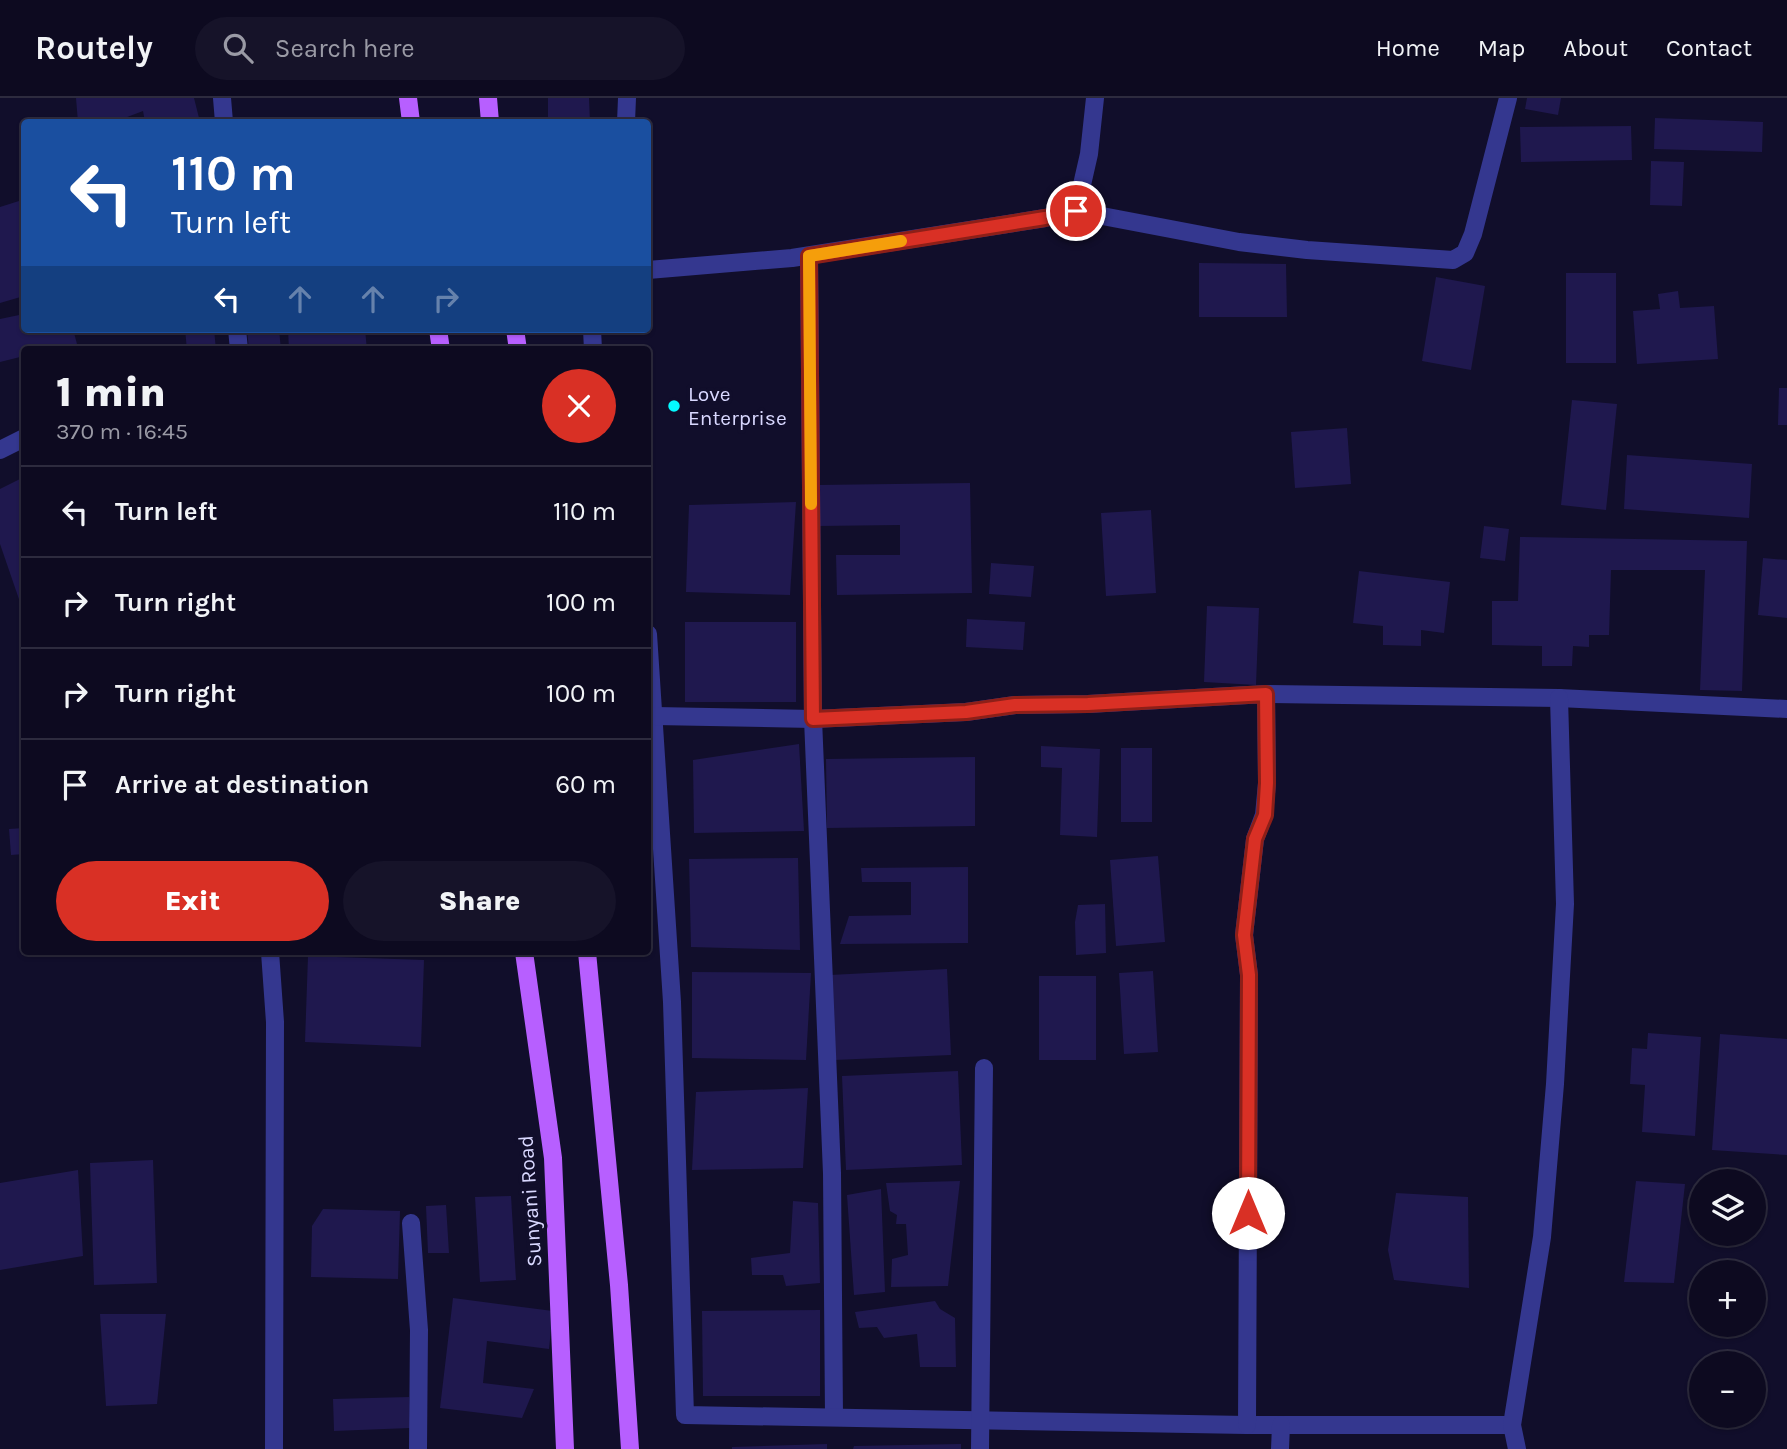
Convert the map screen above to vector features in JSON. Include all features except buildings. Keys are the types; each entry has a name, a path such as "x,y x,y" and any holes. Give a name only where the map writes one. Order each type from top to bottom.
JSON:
{"main road":[{"path":"408,98 411,119"},
{"path":"488,98 490,119"},
{"name":"Sunyani Road","path":"524,955 553,1158 565,1449"},
{"path":"587,955 620,1285 630,1449"}],"street":[{"path":"222,98 224,119"},
{"path":"626,119 627,98"},
{"path":"1076,211 1088,155 1095,98"},
{"path":"651,270 809,256 1076,211 1239,242 1307,250 1453,260 1465,253 1473,234 1508,98"},
{"path":"809,256 813,719 832,1173 834,1417"},
{"path":"0,450 21,440"},
{"path":"651,669 673,1002 684,1415 1281,1425 1512,1425"},
{"path":"1247,1424 1249,975 1244,935 1255,839 1265,815 1266,694"},
{"path":"655,716 813,719 966,712 1015,705 1088,704 1266,694 1559,698 1787,709"},
{"path":"1517,1449 1512,1425 1542,1237 1556,1084 1565,904 1559,698"},
{"path":"270,955 275,1022 274,1449"},
{"path":"980,1449 984,1068"},
{"path":"411,1223 419,1330 418,1449"},
{"path":"1280,1449 1281,1425"}],"slow traffic":[{"path":"811,504 809,256 901,241"}],"place":[{"name":"Love Enterprise","path":"674,406"}],"route":[{"path":"1076,211 809,256 813,719 966,712 1015,705 1088,704 1266,694 1265,815 1255,839 1244,935 1249,975 1248,1213"}]}
